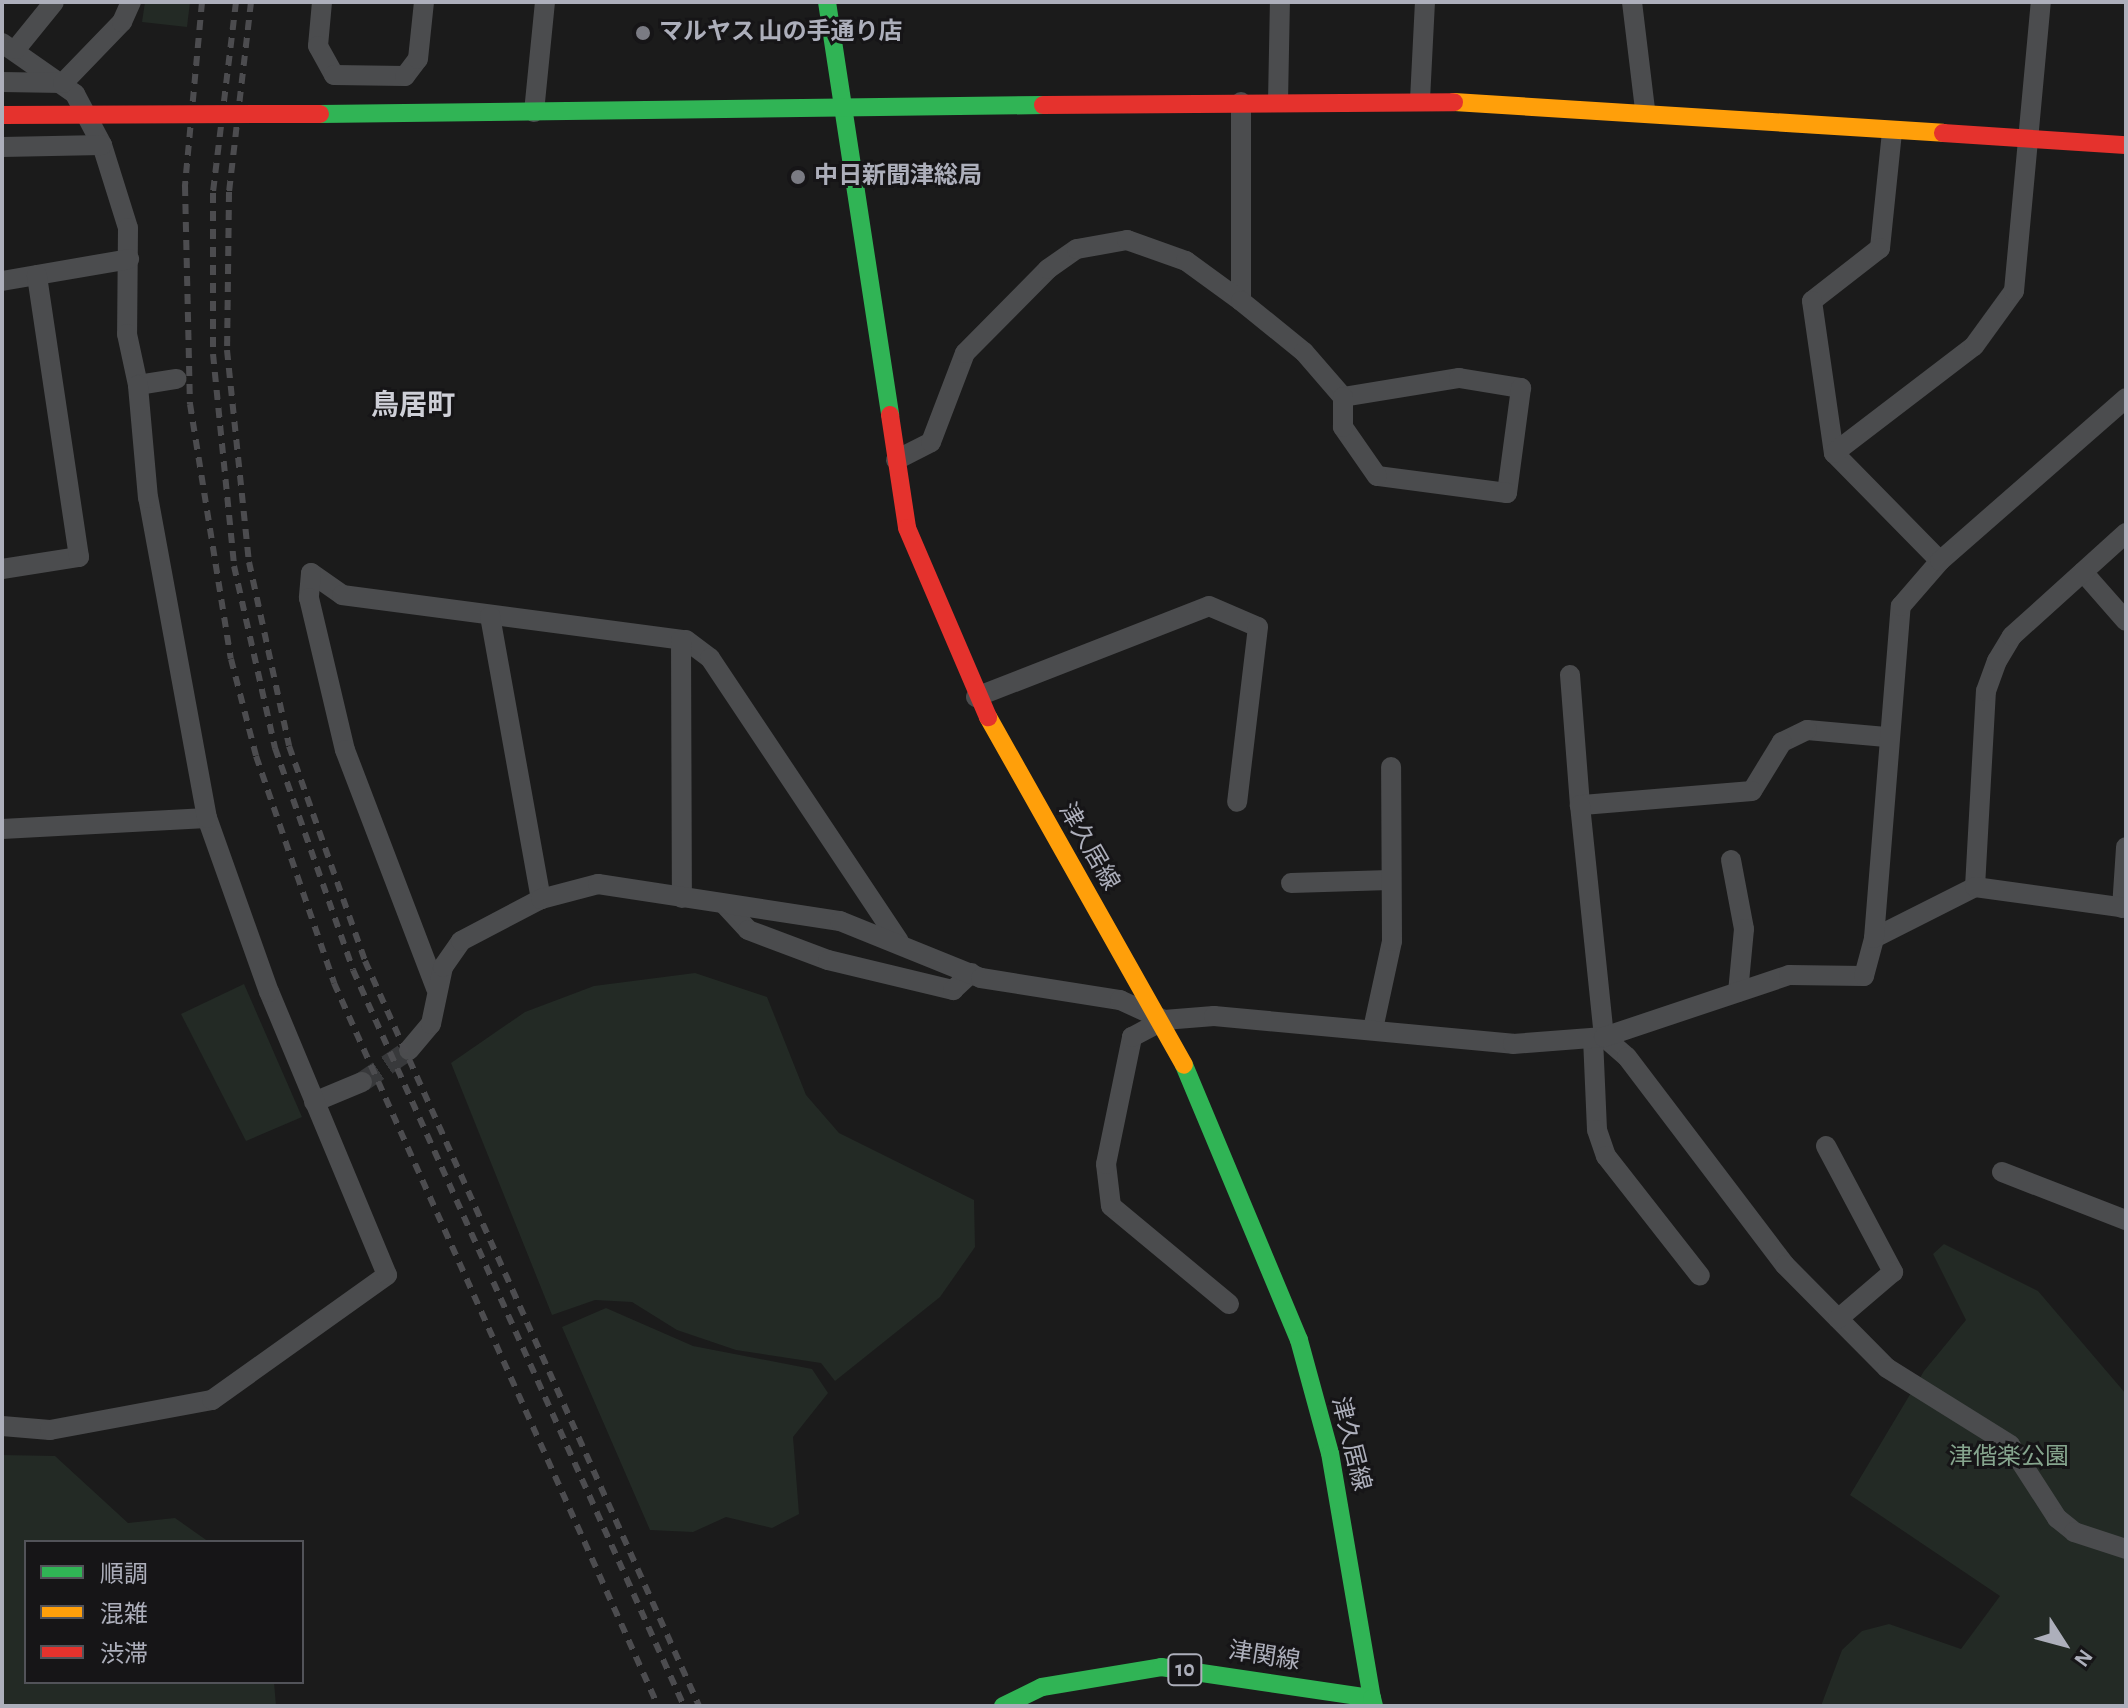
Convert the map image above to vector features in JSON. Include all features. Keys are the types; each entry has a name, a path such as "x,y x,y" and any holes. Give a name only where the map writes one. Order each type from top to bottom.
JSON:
{"main road":[{"name":"津久居線","path":"827,2 896,460 931,600 976,697 1164,1020 1299,1340 1330,1453 1373,1702"},
{"path":"2,115 844,111 1420,100 1645,110 2033,144 2126,145"},
{"name":"津関線","path":"1003,1706 1042,1687 1161,1667 1373,1702"}],"street":[{"path":"2,1426 50,1430 212,1400 387,1275 314,1102 207,818 150,514 138,385 127,334 128,228 102,145 63,83 9,46 54,2"},
{"path":"2,82 63,83 122,22 131,2"},
{"path":"322,2 318,46 334,75 405,76 418,59 424,2"},
{"path":"534,112 545,2"},
{"path":"1278,102 1280,2"},
{"path":"1420,100 1425,2"},
{"path":"1632,2 1645,110"},
{"path":"1834,453 1974,346 1995,321 2022,256 2033,144 2041,2"},
{"path":"1241,102 1241,301"},
{"path":"1892,132 1880,248 1812,301 1834,453 1940,561"},
{"path":"2,147 102,145"},
{"path":"896,460 931,442 965,353 1077,249 1127,240 1151,244 1241,301 1304,352 1343,397 1343,427 1377,476 1507,493 1521,388 1459,378 1343,397"},
{"path":"2,281 129,259"},
{"path":"2,569 79,557 37,275"},
{"path":"138,385 177,379"},
{"path":"1229,1304 1123,1218 1108,1193 1106,1164 1132,1037 1164,1020 1214,1016 1513,1044 1598,1038 1789,975 1864,976 1874,938 1886,737 1901,606 1940,561 2126,398"},
{"path":"1975,887 1986,691 1997,661 2012,636 2126,533"},
{"path":"2083,572 2126,621"},
{"path":"436,988 345,750 309,598 311,573 342,595 681,640 710,658 899,941"},
{"path":"976,697 1209,606 1258,627 1237,802"},
{"path":"490,616 541,899"},
{"path":"681,640 682,898"},
{"path":"1570,675 1598,1038 1597,1130 1606,1156 1700,1276"},
{"path":"1580,805 1752,791 1782,742 1807,730 1886,737"},
{"path":"1373,1029 1392,941 1391,767"},
{"path":"2,829 207,818"},
{"path":"1874,938 1975,887 2124,908 2126,847"},
{"path":"1731,860 1744,929 1738,992"},
{"path":"1291,883 1390,880"},
{"path":"409,1050 431,1024 436,988 461,941 541,899 598,884 840,921 1016,988 1120,1000 1164,1020"},
{"path":"724,904 748,930 828,960 953,990 971,973"},
{"path":"1598,1038 1627,1057 1785,1265 1887,1368 2010,1445 2057,1518 2126,1549"},
{"path":"314,1102 362,1082"},
{"path":"1826,1146 1893,1272 1838,1319"},
{"path":"2002,1172 2124,1212"}],"green space":[{"path":"145,2 190,2 187,27 142,22"},
{"path":"695,973 767,997 806,1095 839,1133 974,1200 975,1247 940,1297 835,1381 821,1363 736,1350 677,1330 632,1302 595,1300 552,1315 451,1063 525,1012 594,986"},
{"path":"244,984 302,1117 246,1141 181,1014"},
{"name":"津偕楽公園","path":"1944,1244 2038,1291 2126,1394 2126,1706 1821,1706 1842,1650 1862,1631 1889,1624 1961,1649 2000,1596 1850,1495 1924,1371 1966,1320 1933,1254"},
{"path":"606,1308 693,1346 812,1369 828,1393 793,1437 799,1514 772,1528 726,1517 693,1532 650,1530 562,1327"},
{"path":"2,1455 55,1456 128,1523 175,1518 206,1540 24,1540 24,1684 274,1684 276,1706 2,1706"}],"tunnel":[{"path":"362,1082 409,1050"}],"railway":[{"path":"202,2 185,186 190,404 231,659 256,756 334,983 658,1706"},
{"path":"236,2 213,193 213,354 234,566 275,748 353,970 684,1706"},
{"path":"251,2 229,192 227,350 249,562 289,746 365,961 699,1706"}],"traffic: fast":[{"path":"827,2 890,415"},
{"path":"320,114 1043,105"},
{"path":"1184,1065 1299,1340 1330,1453 1372,1698"},
{"path":"1003,1706 1042,1687 1161,1667 1372,1698 1374,1706"}],"traffic: slow":[{"path":"1454,102 1943,133"},
{"path":"988,717 1184,1065"}],"traffic: jam":[{"path":"1043,105 1454,102"},
{"path":"2,115 320,114"},
{"path":"1943,133 2126,145"},
{"path":"890,415 907,528 988,717"}],"place":[{"name":"マルヤス 山の手通り店","path":"643,33"},
{"name":"中日新聞津総局","path":"798,177"}],"district":[{"name":"鳥居町","path":"413,406"}]}
